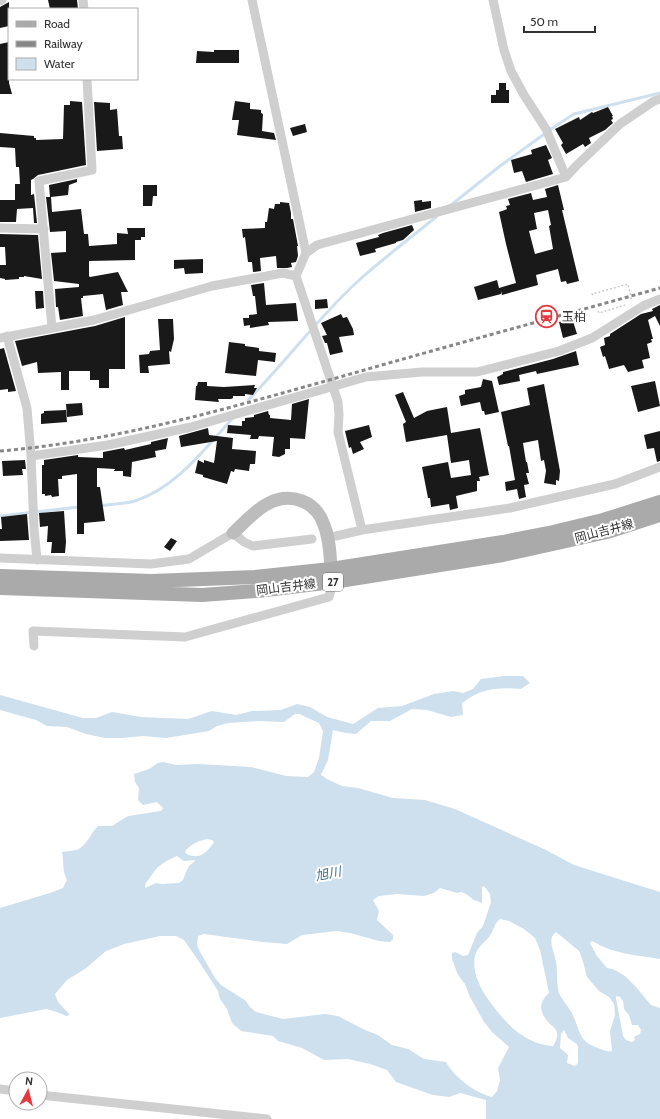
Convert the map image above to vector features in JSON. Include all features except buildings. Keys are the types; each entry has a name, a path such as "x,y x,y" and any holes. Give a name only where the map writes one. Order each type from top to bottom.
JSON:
{"main road":[{"name":"岡山吉井線","path":"0,588 202,595 257,591 553,532 603,520 660,502"},
{"name":"岡山吉井線","path":"0,576 152,581 332,575 510,554 607,532 660,515"}],"street":[{"path":"252,0 306,254"},
{"path":"493,0 504,50 511,71 524,95 546,129 566,178"},
{"path":"52,328 39,181 92,170 88,80"},
{"path":"362,530 338,432 338,402 296,276 306,254 317,245 566,178 576,166 620,124 654,101 660,99"},
{"path":"0,228 44,229"},
{"path":"37,560 27,408 3,337 94,320 212,286 283,273 296,276"},
{"path":"31,456 108,445 191,427 366,377 422,372 477,372 559,351 592,338 643,306 660,299"},
{"path":"336,536 362,530 510,508 615,484 660,467"},
{"path":"0,558 151,564 189,559 233,533 252,515 269,503 283,499 297,500 307,503 315,509 324,524 327,532 332,575 329,597 185,637 33,631 34,646"},
{"path":"233,533 244,542 253,546 312,539"},
{"path":"48,1096 266,1119"}],"path":[{"path":"593,295 592,294 628,284 633,303"},
{"path":"598,311 626,305"}],"water":[{"name":"旭川","path":"504,676 523,676 530,683 521,689 504,688 483,691 476,694 462,703 463,715 451,717 427,710 412,709 390,721 371,721 356,734 333,730 328,760 321,775 342,786 358,788 393,798 425,800 455,809 546,850 574,865 660,892 660,959 608,949 592,941 590,943 597,956 607,968 613,969 625,976 651,1005 660,1008 660,1119 486,1119 486,1100 460,1093 449,1097 433,1095 396,1082 387,1070 370,1064 348,1059 324,1060 302,1048 278,1041 273,1036 241,1031 232,1023 227,1009 220,999 218,991 198,960 184,940 176,936 160,936 124,944 106,951 85,969 67,980 55,994 58,1002 70,1015 66,1016 46,1009 0,1018 0,908 63,888 67,880 65,877 62,852 79,849 85,844 98,826 112,826 128,816 161,811 163,808 157,802 143,805 138,800 139,788 135,782 134,774 163,762 176,765 198,764 251,767 286,776 308,777 314,772 319,758 323,731 319,723 299,714 295,714 284,722 259,721 228,723 217,726 209,731 166,738 143,736 105,738 86,734 67,727 47,726 36,720 0,710 0,695 83,718 96,718 112,712 141,717 188,719 212,711 236,715 252,711 281,710 297,704 310,707 327,717 353,724 378,708 402,706 434,694 453,691 463,693 473,689 481,679","holes":["207,839 214,842 202,855 194,856 185,853 186,850 195,843","177,856 184,861 195,861 189,866 183,880 179,883 156,883 145,888 146,883 155,871 168,860","484,886 490,894 491,902 483,926 477,933 468,955 463,956 455,952 452,953 452,959 458,975 465,984 470,997 484,1022 492,1032 509,1047 498,1068 500,1080 497,1091 492,1097 478,1092 466,1084 454,1074 446,1062 424,1059 408,1049 392,1045 378,1035 338,1016 325,1014 283,1019 256,1012 246,1001 221,985 215,978 197,945 198,936 204,934 287,944 302,935 337,931 379,941 390,942 393,939 393,935 377,920 379,911 373,900 379,896 397,894 424,896 434,893 440,888 457,893 461,892 482,903 482,887","500,919 509,921 524,929 535,938 540,950 549,993 543,1000 541,1008 543,1015 557,1032 556,1040 553,1046 533,1041 510,1026 491,1004 482,989 475,973 474,959 479,948 491,935 496,923","556,932 579,951 587,977 599,991 609,997 614,1004 615,1015 610,1031 612,1051 605,1051 591,1045 583,1039 580,1034 572,1013 559,993 557,966 551,942","616,996 620,997 623,1001 624,1009 629,1015 632,1025 638,1025 641,1030 640,1034 634,1037 635,1040 632,1042 626,1040 623,1036 616,998","564,1030 568,1038 577,1044 578,1063 575,1066 567,1063 568,1055 560,1048 561,1034"]}],"waterway":[{"path":"551,129 574,114 660,93"},
{"path":"451,205 500,166 543,135"},
{"path":"248,400 314,326 356,283 436,217"},
{"path":"99,506 135,501 164,487 189,466 233,418"},
{"path":"0,516 79,507"}],"railway":[{"path":"0,451 88,439 175,421 261,399 660,288"}],"place":[{"name":"玉柏","path":"547,317"}]}
